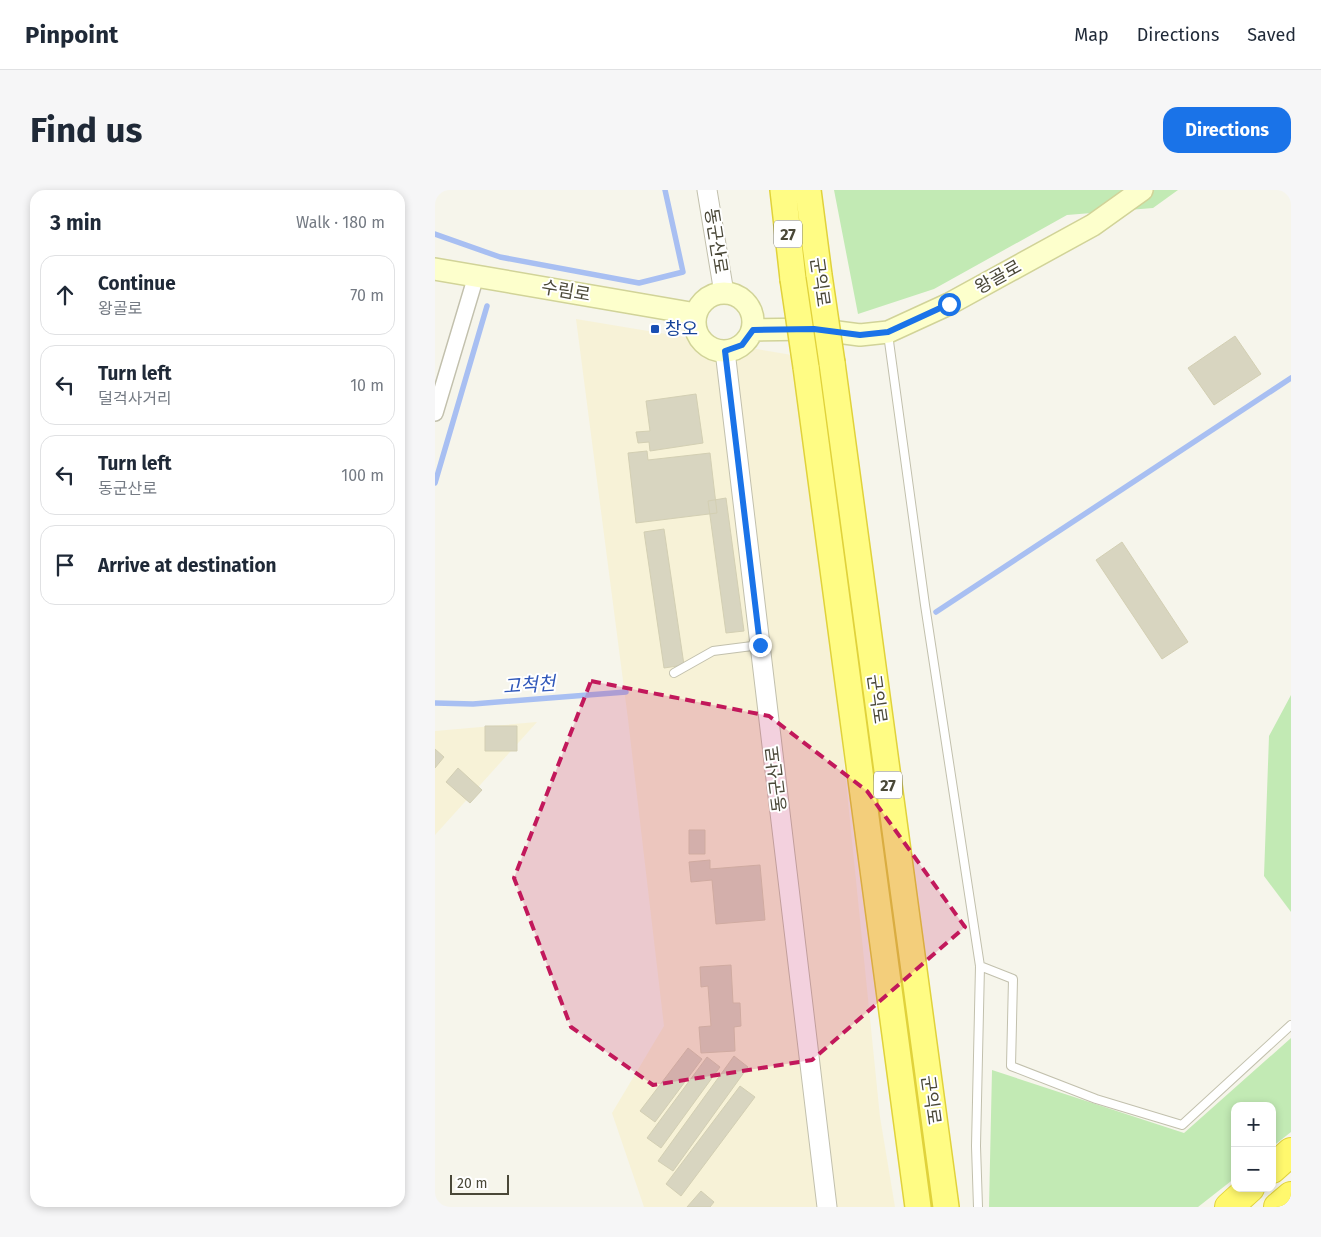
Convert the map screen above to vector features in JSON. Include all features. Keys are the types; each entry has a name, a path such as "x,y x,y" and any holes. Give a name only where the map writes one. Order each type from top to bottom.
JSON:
{"highway":[{"name":"군익로","path":"783,190 793,279 918,1207"},
{"name":"군익로","path":"808,190 946,1207"},
{"path":"1276,1165 1291,1152"},
{"path":"1229,1207 1246,1192"},
{"path":"1279,1207 1291,1196"}],"main road":[{"name":"왕골로","path":"753,330 814,329 860,335 888,332 949,304 1093,225 1142,190"},
{"name":"수림로","path":"435,269 697,314"},
{"path":"724,293 741,298 747,304 752,312 753,330 742,345 725,351 708,346 701,340 695,323 697,314 707,299 724,293"}],"street":[{"name":"동군산로","path":"707,190 724,293"},
{"path":"435,413 477,276"},
{"name":"동군산로","path":"725,351 827,1207"}],"lane":[{"path":"888,332 925,606 980,966 976,1146 978,1207"},
{"path":"674,673 713,651 760,645"},
{"path":"980,966 1013,979 1011,1066 1096,1099 1182,1125 1291,1025"}],"highlighted area":[{"path":"591,681 769,716 867,791 965,927 812,1060 653,1085 571,1027 514,878"}],"shaded area":[{"path":"576,319 798,356 826,585 880,1117 895,1207 644,1207 612,1113 664,1026 628,719"},
{"path":"537,722 435,835 435,731"}],"green space":[{"path":"834,190 1178,190 1153,208 1067,215 934,289 858,314"},
{"path":"1291,695 1291,912 1264,876 1269,736"},
{"path":"1291,1038 1291,1132 1276,1144 1276,1102 1231,1102 1231,1181 1198,1207 989,1207 992,1070 1184,1133"}],"building":[{"path":"1235,336 1261,374 1214,405 1188,368"},
{"path":"696,394 703,443 650,451 649,442 638,443 636,432 650,431 646,401"},
{"path":"647,451 648,460 710,453 717,513 636,523 628,453"},
{"path":"726,498 744,631 726,633 708,501"},
{"path":"664,529 684,665 664,668 644,532"},
{"path":"1122,542 1188,642 1162,659 1096,560"},
{"path":"485,726 517,726 517,751 485,751"},
{"path":"435,749 444,757 435,768"},
{"path":"458,768 482,790 470,803 446,782"},
{"path":"689,830 705,830 705,854 689,854"},
{"path":"710,860 710,869 760,865 765,920 716,924 712,880 691,882 689,862"},
{"path":"731,965 733,1003 740,1003 741,1026 734,1027 735,1051 701,1053 699,1027 711,1026 708,986 701,987 700,967"},
{"path":"688,1048 702,1059 655,1122 640,1111"},
{"path":"734,1056 748,1067 673,1171 658,1161"},
{"path":"707,1057 720,1067 661,1148 647,1138"},
{"path":"740,1086 755,1097 681,1196 666,1184"},
{"path":"701,1191 714,1202 710,1207 687,1207"}],"waterway":[{"path":"435,234 500,257 639,283 683,272 665,190"},
{"path":"435,483 487,306"},
{"path":"936,612 1291,378"},
{"name":"고척천","path":"435,703 473,704 626,692"}],"place":[{"name":"창오","path":"655,329"}],"route":[{"path":"760,645 725,351 734,350 742,345 749,338 753,330 814,329 860,335 888,332 949,304"}]}
